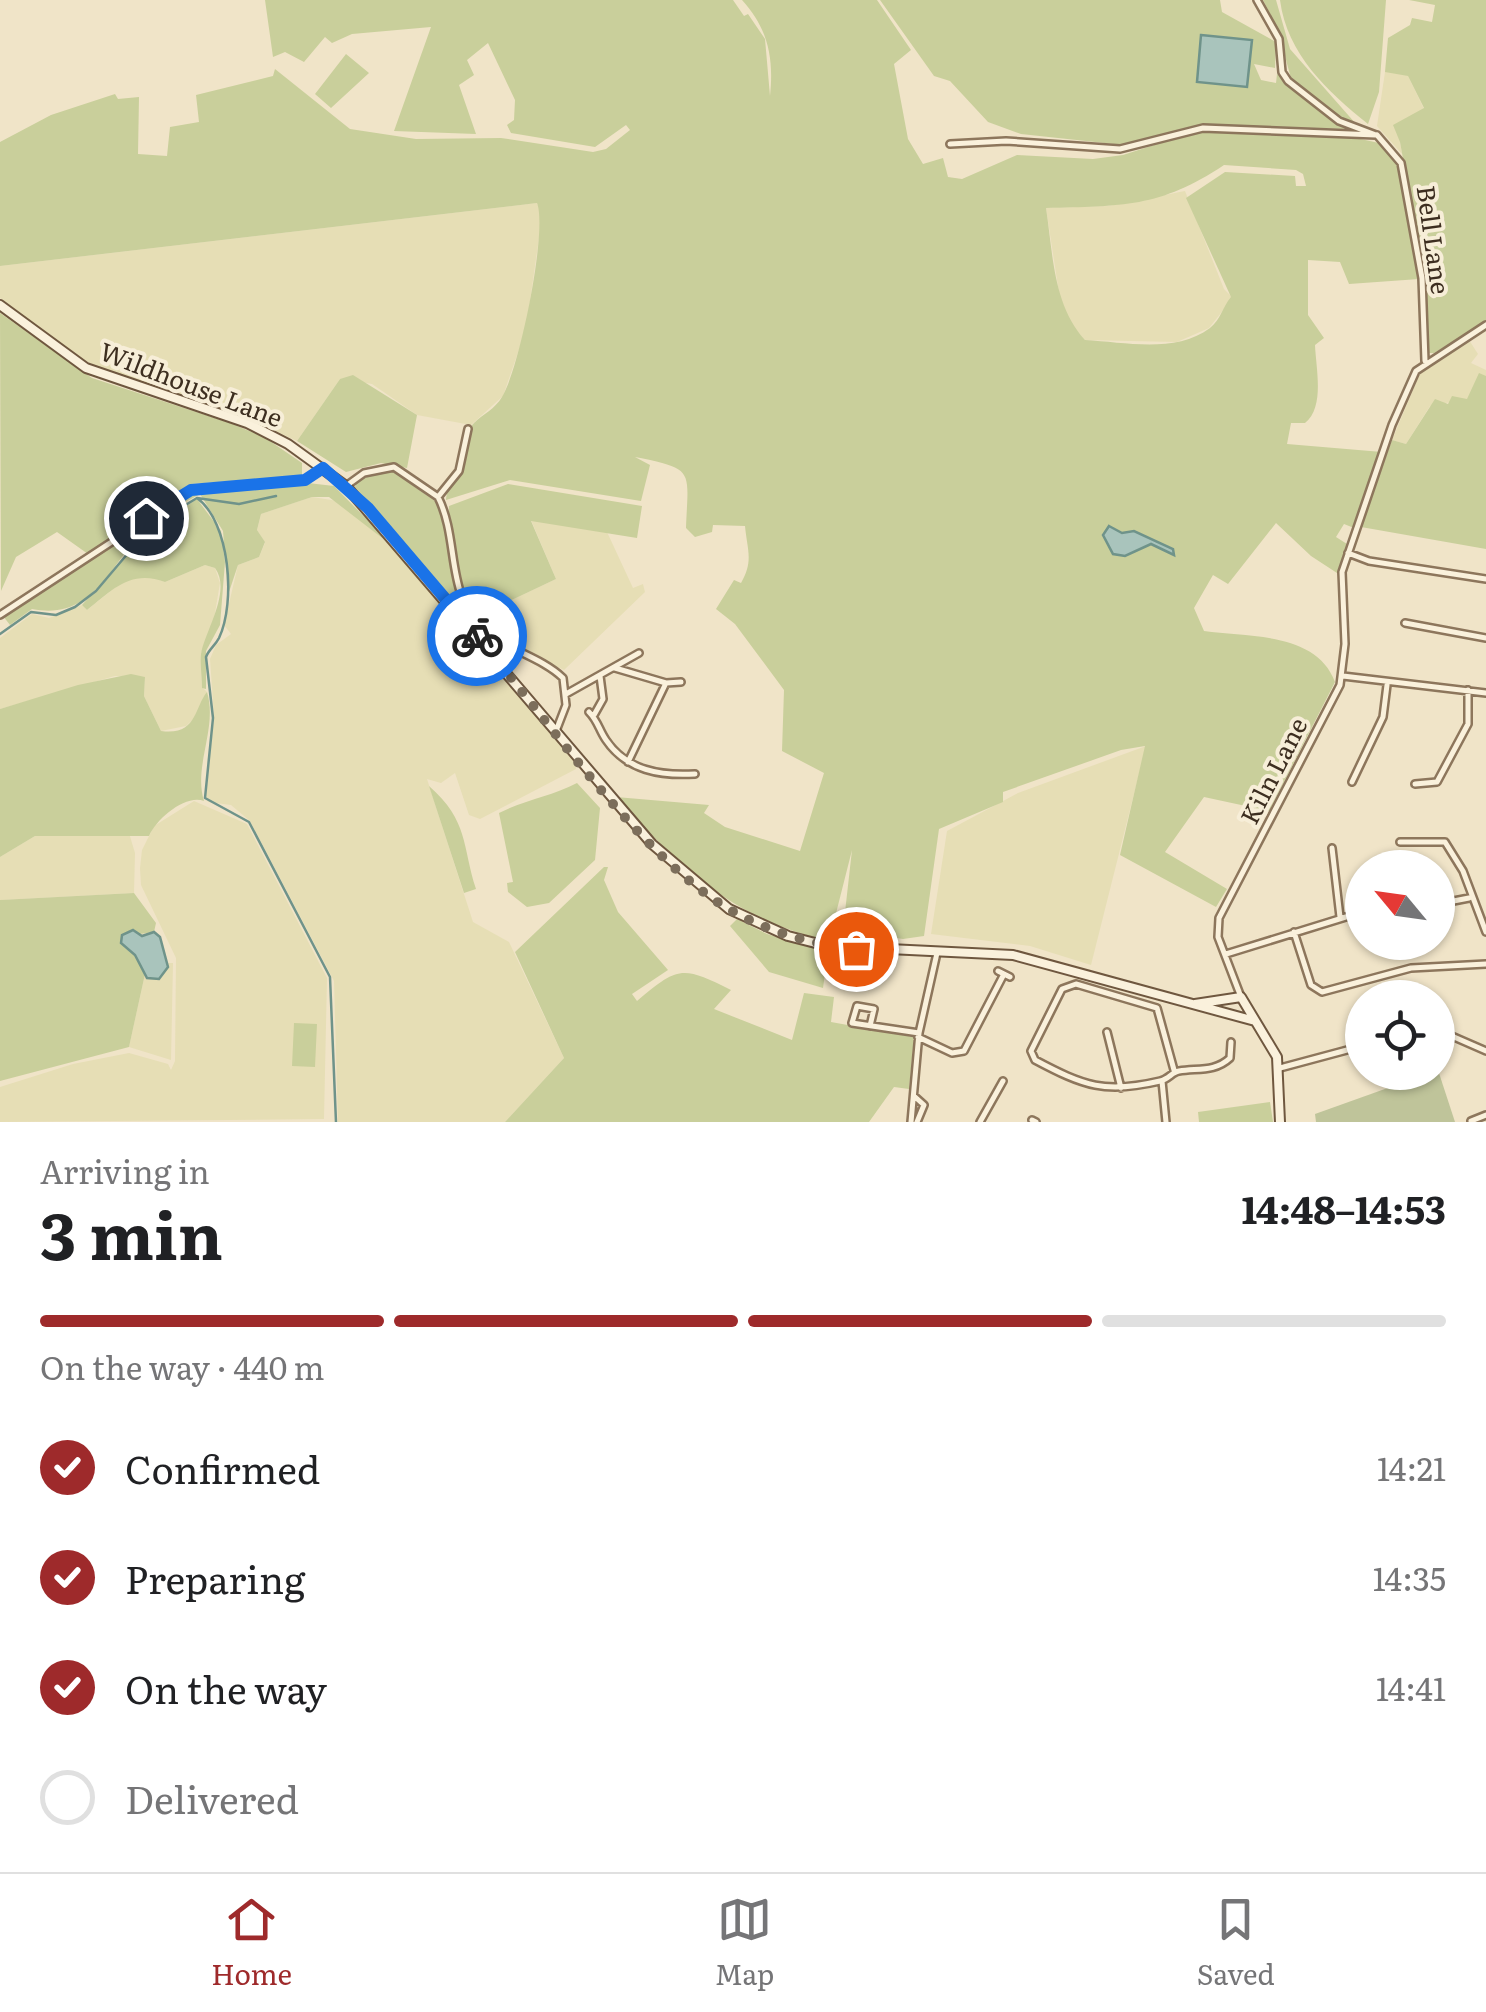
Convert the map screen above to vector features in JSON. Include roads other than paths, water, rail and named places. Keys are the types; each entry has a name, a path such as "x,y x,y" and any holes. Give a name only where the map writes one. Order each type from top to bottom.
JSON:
{"main road":[{"name":"Wildhouse Lane","path":"0,304 86,368 135,388 247,422 346,486 652,844 728,909 788,936 827,946 1013,955 1254,1021"},
{"name":"Wildhouse Lane","path":"1191,1004 1241,997"},
{"path":"1241,997 1280,1068 1280,1122"}],"street":[{"path":"1257,0 1279,39 1282,72 1288,81 1339,121 1376,135"},
{"path":"950,144 1006,141 1120,149 1203,128 1376,135"},
{"name":"Bell Lane","path":"1376,135 1401,164 1422,278 1425,361"},
{"path":"1425,361 1486,326"},
{"name":"Kiln Lane","path":"1241,997 1217,931 1218,918 1343,676 1341,578 1392,425 1416,371 1425,361"},
{"path":"438,497 459,471 468,430"},
{"path":"346,486 364,472 394,467 438,497 454,578 465,607 487,633 556,670 562,678 566,694 562,724 556,731"},
{"path":"0,614 191,490 305,480 323,468"},
{"path":"1348,554 1486,579"},
{"path":"1405,623 1486,638"},
{"path":"566,694 639,653"},
{"path":"614,668 666,683 681,682"},
{"path":"600,676 603,699 591,714 613,750 628,762 663,774 695,774"},
{"path":"1343,676 1387,685 1485,690"},
{"path":"628,762 666,683"},
{"path":"1355,780 1383,716 1387,685"},
{"path":"1415,784 1437,782 1468,724 1468,688"},
{"path":"1400,842 1444,842 1463,871 1470,898 1482,912 1486,932"},
{"path":"1332,848 1340,917"},
{"path":"1455,901 1470,898"},
{"path":"1226,954 1345,916"},
{"path":"1294,932 1311,984 1322,992 1411,968 1486,964"},
{"path":"914,1122 912,1095 919,1035 938,950"},
{"path":"870,1026 874,1009 857,1006 852,1023 919,1035 952,1053 964,1051 1004,974"},
{"path":"1174,1070 1157,1008 1067,984 1034,1045 1032,1056 1086,1085 1121,1089 1162,1081 1174,1070 1220,1066 1230,1058 1231,1042"},
{"path":"1107,1032 1121,1089"},
{"path":"1455,1037 1486,1050"},
{"path":"1280,1068 1345,1051"},
{"path":"980,1122 1003,1081"},
{"path":"1162,1081 1166,1122"},
{"path":"912,1095 924,1104 914,1122"},
{"path":"1471,1121 1486,1115"}],"water":[{"path":"1201,35 1252,40 1247,87 1197,82"},
{"path":"1109,526 1122,533 1134,531 1173,549 1174,555 1151,544 1125,556 1113,554 1103,535"},
{"path":"133,930 142,936 154,932 160,937 168,967 159,979 147,978 135,955 121,943 122,935"}],"waterway":[{"path":"197,498 239,504 276,496"},
{"path":"0,634 31,612 56,615 75,607 96,591 151,526 197,498 208,509 223,543 228,584 224,623 206,657 213,718 205,798 249,822 330,977 336,1122"}]}
